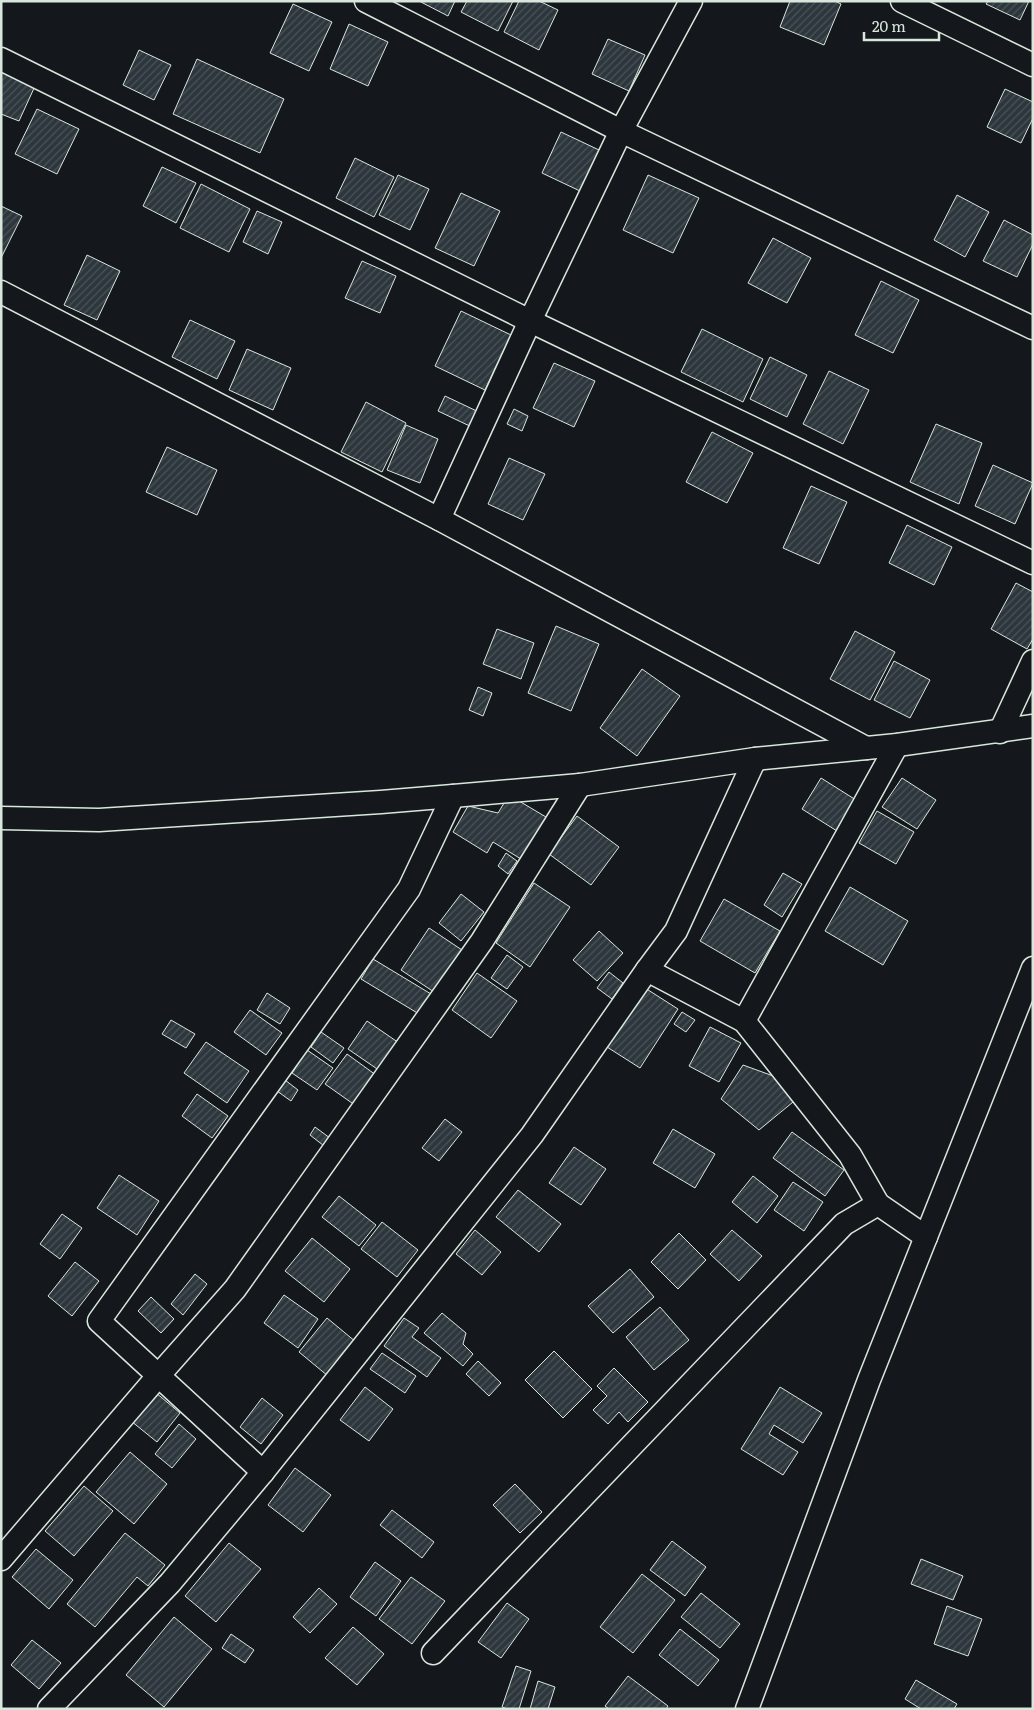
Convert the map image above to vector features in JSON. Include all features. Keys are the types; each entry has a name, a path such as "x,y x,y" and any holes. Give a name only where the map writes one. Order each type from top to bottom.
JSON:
{"street":[{"path":"366,1 621,131 1033,328"},
{"path":"439,518 621,131 691,1"},
{"path":"902,1 1033,65"},
{"path":"1,59 530,321 1033,563"},
{"path":"1,292 439,518 866,748"},
{"path":"1000,732 1033,661"},
{"path":"1,818 99,820 381,802 580,785 755,759 897,745 1033,726"},
{"path":"744,1021 897,745"},
{"path":"49,1709 170,1583 263,1472 532,1135 676,931 755,759"},
{"path":"1,1559 158,1375 235,1289 482,941 580,785"},
{"path":"263,1472 99,1321 409,889 453,796"},
{"path":"747,1709 869,1380 1033,968"},
{"path":"647,970 744,1021 850,1155 878,1204 926,1237"},
{"path":"433,1653 844,1224 878,1204"}],"building":[{"path":"419,1 455,1 448,16"},
{"path":"467,1 513,1 498,31 461,12"},
{"path":"519,1 539,1 558,10 539,50 504,32"},
{"path":"790,1 835,1 841,4 824,45 780,27"},
{"path":"988,1 1029,1 1020,20 986,4"},
{"path":"293,4 332,22 309,71 270,53"},
{"path":"349,24 388,42 368,86 330,69"},
{"path":"608,39 645,55 629,91 592,74"},
{"path":"139,50 171,65 154,100 123,85"},
{"path":"197,59 284,99 260,153 173,114"},
{"path":"1,71 35,86 19,121 1,114"},
{"path":"1005,89 1033,102 1033,118 1021,143 987,127"},
{"path":"37,109 79,129 57,174 15,154"},
{"path":"561,132 599,150 580,191 542,173"},
{"path":"355,158 394,177 374,217 336,198"},
{"path":"162,167 196,183 176,223 143,206"},
{"path":"398,175 429,189 410,230 379,215"},
{"path":"648,175 699,198 673,253 623,230"},
{"path":"201,184 250,209 229,252 180,228"},
{"path":"461,193 500,211 474,266 435,248"},
{"path":"957,195 989,212 965,257 934,240"},
{"path":"1,206 22,216 1,258"},
{"path":"257,211 282,222 268,254 243,242"},
{"path":"1004,220 1033,235 1033,244 1017,277 983,261"},
{"path":"773,238 811,258 787,303 748,283"},
{"path":"87,255 120,271 97,320 64,305"},
{"path":"362,261 396,276 380,313 345,298"},
{"path":"881,281 919,300 893,353 855,335"},
{"path":"461,311 511,335 485,390 435,366"},
{"path":"190,320 235,341 217,379 172,357"},
{"path":"702,329 763,359 743,402 681,372"},
{"path":"247,349 291,368 273,410 229,390"},
{"path":"770,357 807,375 787,417 750,399"},
{"path":"554,363 595,381 574,427 533,408"},
{"path":"829,371 869,390 843,444 803,424"},
{"path":"445,396 483,414 476,429 438,411"},
{"path":"366,402 406,423 382,472 341,452"},
{"path":"514,409 528,416 522,431 507,424"},
{"path":"936,424 982,443 959,504 910,482"},
{"path":"406,425 438,439 420,483 387,470"},
{"path":"712,432 753,453 727,503 686,482"},
{"path":"167,447 217,470 197,515 146,492"},
{"path":"509,458 545,474 523,520 488,504"},
{"path":"993,465 1033,483 1015,524 975,506"},
{"path":"811,486 847,502 819,564 783,548"},
{"path":"907,525 952,547 934,585 889,563"},
{"path":"1016,583 1033,592 1033,639 1027,649 991,629"},
{"path":"556,626 599,644 571,711 528,693"},
{"path":"497,629 534,643 521,679 483,664"},
{"path":"855,631 895,652 870,700 830,679"},
{"path":"894,661 930,680 910,718 874,700"},
{"path":"642,669 680,696 637,756 600,728"},
{"path":"478,687 492,693 483,716 469,710"},
{"path":"821,778 856,800 837,831 802,809"},
{"path":"902,778 936,800 917,829 882,807"},
{"path":"509,795 551,820 526,862 493,842 487,853 453,832 468,806 498,813"},
{"path":"877,811 914,832 896,864 859,843"},
{"path":"577,816 619,847 591,885 549,854"},
{"path":"506,853 517,861 508,874 498,866"},
{"path":"783,873 802,884 782,917 764,905"},
{"path":"534,883 570,907 530,967 496,943"},
{"path":"850,887 908,921 883,965 825,931"},
{"path":"461,894 484,912 461,941 439,923"},
{"path":"724,899 780,931 755,973 700,941"},
{"path":"429,928 465,952 437,994 401,970"},
{"path":"599,931 623,953 597,981 573,960"},
{"path":"507,955 523,967 507,989 491,978"},
{"path":"373,959 431,994 419,1014 361,979"},
{"path":"609,972 623,983 612,999 597,988"},
{"path":"477,973 517,1001 491,1038 452,1010"},
{"path":"645,988 678,1009 640,1068 607,1047"},
{"path":"267,993 290,1008 280,1024 257,1010"},
{"path":"250,1010 282,1033 266,1055 234,1032"},
{"path":"682,1012 695,1020 686,1032 674,1024"},
{"path":"171,1020 195,1034 186,1048 162,1034"},
{"path":"367,1021 402,1045 383,1073 348,1049"},
{"path":"710,1027 741,1043 719,1082 689,1066"},
{"path":"321,1032 344,1048 333,1063 311,1047"},
{"path":"206,1042 249,1071 227,1103 184,1073"},
{"path":"307,1050 333,1068 317,1090 292,1073"},
{"path":"347,1054 380,1078 359,1108 325,1084"},
{"path":"743,1065 776,1077 793,1102 759,1130 721,1099"},
{"path":"285,1080 298,1090 291,1101 277,1091"},
{"path":"197,1094 228,1116 212,1138 182,1116"},
{"path":"445,1119 462,1132 439,1161 422,1148"},
{"path":"315,1127 334,1141 328,1149 310,1135"},
{"path":"673,1129 715,1154 695,1188 653,1163"},
{"path":"792,1132 844,1170 825,1196 773,1158"},
{"path":"574,1147 606,1169 581,1205 549,1183"},
{"path":"119,1175 159,1201 137,1235 97,1208"},
{"path":"753,1176 778,1196 757,1223 732,1202"},
{"path":"793,1182 823,1202 804,1231 774,1210"},
{"path":"518,1190 561,1224 539,1252 496,1217"},
{"path":"339,1196 376,1225 359,1246 322,1217"},
{"path":"62,1214 82,1228 60,1259 40,1244"},
{"path":"382,1222 418,1250 397,1277 361,1249"},
{"path":"475,1230 501,1252 482,1275 456,1254"},
{"path":"732,1230 762,1256 739,1281 710,1254"},
{"path":"679,1233 706,1260 678,1289 651,1262"},
{"path":"312,1238 350,1269 324,1302 285,1271"},
{"path":"75,1262 99,1281 72,1316 48,1296"},
{"path":"630,1269 654,1297 613,1333 588,1306"},
{"path":"195,1274 207,1284 183,1315 171,1304"},
{"path":"284,1295 318,1319 298,1348 264,1323"},
{"path":"151,1297 174,1319 161,1333 138,1311"},
{"path":"660,1307 689,1340 654,1370 626,1337"},
{"path":"442,1313 466,1333 463,1344 473,1354 463,1366 424,1333"},
{"path":"327,1318 356,1342 328,1376 299,1352"},
{"path":"404,1318 419,1328 412,1337 441,1358 427,1377 384,1346"},
{"path":"554,1351 592,1389 563,1418 525,1380"},
{"path":"382,1353 416,1376 405,1393 370,1369"},
{"path":"478,1361 501,1383 489,1396 466,1374"},
{"path":"614,1368 648,1402 628,1422 619,1412 608,1424 593,1410 607,1396 597,1386"},
{"path":"365,1387 393,1409 369,1441 340,1420"},
{"path":"780,1387 822,1413 803,1443 774,1425 769,1434 798,1452 783,1475 741,1449"},
{"path":"155,1392 180,1413 157,1442 131,1421"},
{"path":"262,1398 283,1415 261,1444 240,1427"},
{"path":"179,1424 196,1439 172,1468 155,1454"},
{"path":"130,1452 167,1484 134,1524 96,1492"},
{"path":"295,1468 331,1495 303,1532 268,1505"},
{"path":"515,1484 542,1512 520,1533 493,1505"},
{"path":"84,1486 113,1511 74,1556 45,1531"},
{"path":"392,1510 434,1542 422,1558 380,1525"},
{"path":"125,1533 165,1565 148,1586 137,1577 95,1627 67,1604"},
{"path":"672,1541 706,1567 685,1596 650,1570"},
{"path":"229,1543 261,1569 216,1622 185,1596"},
{"path":"36,1549 73,1580 49,1609 12,1577"},
{"path":"921,1559 963,1576 953,1600 911,1584"},
{"path":"375,1562 401,1581 376,1616 350,1597"},
{"path":"642,1574 675,1600 633,1653 600,1627"},
{"path":"411,1577 445,1601 412,1644 379,1619"},
{"path":"319,1588 337,1604 310,1633 293,1617"},
{"path":"701,1593 740,1624 720,1648 681,1617"},
{"path":"507,1603 529,1619 501,1658 478,1642"},
{"path":"947,1606 982,1619 968,1656 934,1644"},
{"path":"174,1617 212,1649 164,1707 126,1675"},
{"path":"353,1627 384,1654 357,1685 325,1658"},
{"path":"680,1629 719,1660 698,1686 659,1655"},
{"path":"231,1634 254,1650 245,1663 222,1648"},
{"path":"32,1640 61,1663 39,1689 11,1665"},
{"path":"516,1666 531,1671 519,1709 507,1709 502,1707"},
{"path":"628,1676 668,1706 666,1709 609,1709 605,1706"},
{"path":"916,1680 957,1704 954,1709 921,1709 905,1699"},
{"path":"538,1681 555,1687 548,1709 530,1709"}]}
